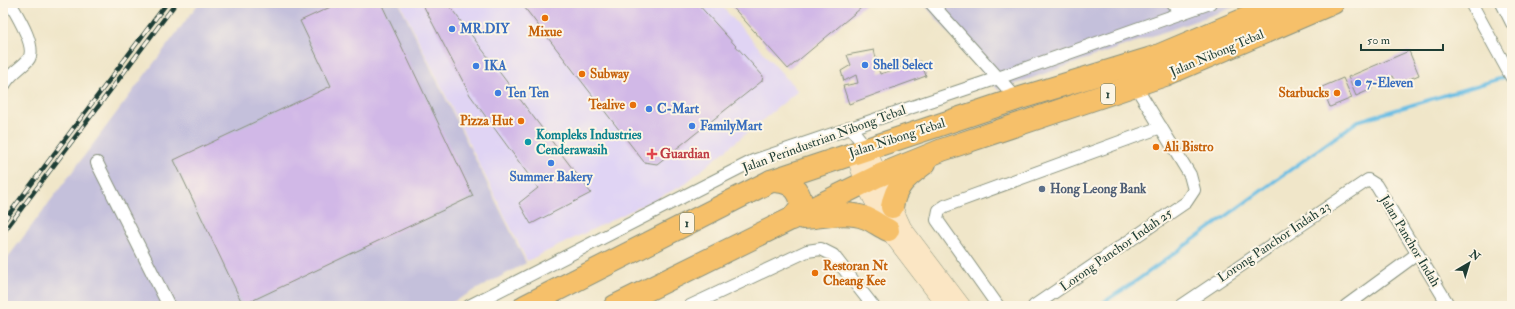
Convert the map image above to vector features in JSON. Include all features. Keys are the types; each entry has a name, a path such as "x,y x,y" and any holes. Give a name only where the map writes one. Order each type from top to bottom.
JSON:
{"highway":[{"name":"Jalan Nibong Tebal","path":"525,306 771,181 1017,99 1155,57 1283,3"},
{"name":"Jalan Nibong Tebal","path":"614,306 871,180 942,150 1165,75 1333,3"},
{"path":"892,208 895,193 904,181 942,150"},
{"path":"771,181 782,181 791,184 797,190 802,205 792,219"},
{"path":"792,219 845,214 855,215 865,218 888,230"}],"street":[{"path":"3,87 9,76 29,58 32,52 30,43 10,3"},
{"path":"930,3 1017,99"},
{"path":"1173,3 1182,13"},
{"name":"Jalan Perindustrian Nibong Tebal","path":"470,306 753,162 1210,3"},
{"path":"1471,3 1512,78"},
{"path":"1502,3 1512,23"},
{"path":"998,306 937,220 939,210 945,206 1161,127 1135,85"},
{"path":"850,127 861,150 888,230 946,306"},
{"name":"Lorong Panchor Indah 25","path":"1034,306 1186,202 1194,190 1190,175 1161,127"},
{"path":"97,163 170,306"},
{"path":"871,180 892,208 903,228 962,306"},
{"name":"Jalan Panchor Indah","path":"1368,180 1376,185 1449,306"},
{"name":"Lorong Panchor Indah 23","path":"1181,306 1368,180"},
{"path":"690,306 807,251 821,249 833,255 874,306"},
{"path":"1346,306 1417,254"}],"shaded area":[{"path":"199,3 399,3 526,263 445,306 3,306 3,264"},
{"path":"400,3 719,3 798,91 682,186 527,261"},
{"path":"923,3 1234,3 1235,7 998,90"}],"building":[{"path":"339,3 381,3 473,196 243,305 174,160 331,86 300,21"},
{"name":"Kompleks Industries Cenderawasih","path":"422,3 447,3 591,193 531,224 519,203 538,188 470,95"},
{"name":"C-Mart","path":"521,3 697,3 763,76 762,81 657,164 644,162"},
{"path":"729,3 867,3 788,69"},
{"path":"874,50 880,74 921,61 926,76 849,104 843,86 858,83 856,75 844,81 841,71 851,65 847,55"},
{"path":"1409,51 1419,75 1397,84 1393,76 1371,86 1372,89 1356,96 1348,77"},
{"name":"Starbucks","path":"1343,78 1352,98 1330,107 1322,87"}],"waterway":[{"path":"1098,306 1139,279 1358,121 1509,76"}],"railway":[{"path":"3,222 167,3"},
{"path":"3,233 176,3"}],"place":[{"name":"Mixue","path":"545,18"},
{"name":"MR.DIY","path":"452,29"},
{"name":"Shell Select","path":"865,65"},
{"name":"IKA","path":"476,66"},
{"name":"Subway","path":"582,74"},
{"name":"7-Eleven","path":"1358,83"},
{"name":"Ten Ten","path":"498,93"},
{"name":"Starbucks","path":"1337,93"},
{"name":"Tealive","path":"633,105"},
{"name":"C-Mart","path":"649,109"},
{"name":"Pizza Hut","path":"521,121"},
{"name":"FamilyMart","path":"692,126"},
{"name":"Kompleks Industries Cenderawasih","path":"528,142"},
{"name":"Ali Bistro","path":"1156,147"},
{"name":"Guardian","path":"652,154"},
{"name":"Summer Bakery","path":"551,163"},
{"name":"Hong Leong Bank","path":"1042,189"},
{"name":"Restoran Nt Cheang Kee","path":"815,273"}]}
